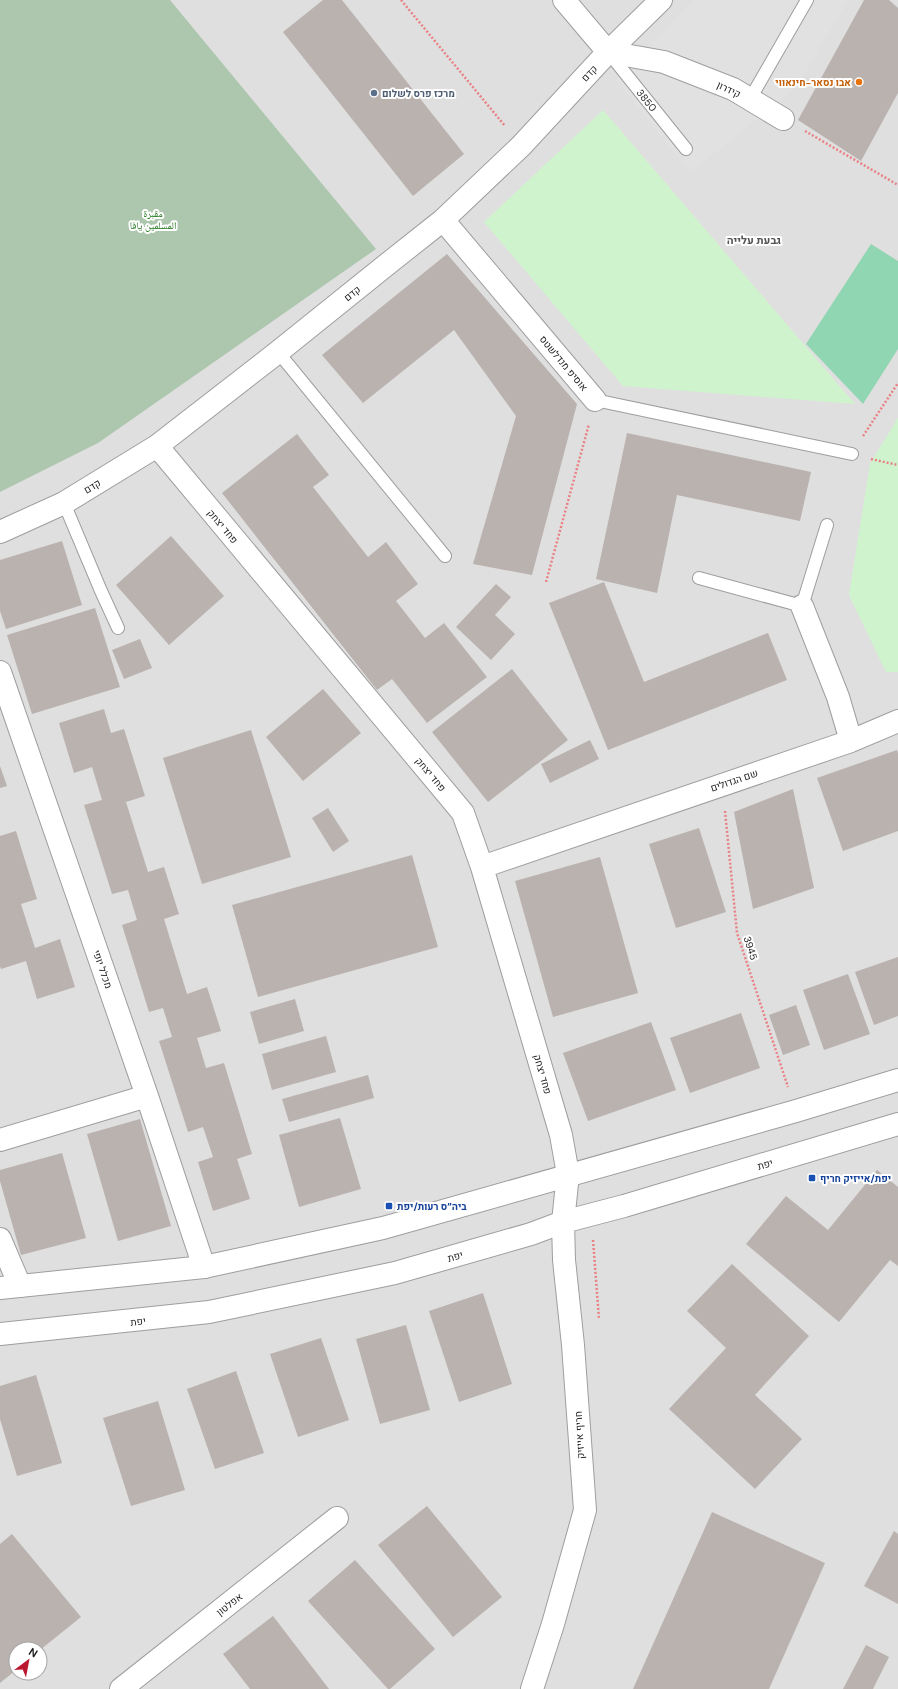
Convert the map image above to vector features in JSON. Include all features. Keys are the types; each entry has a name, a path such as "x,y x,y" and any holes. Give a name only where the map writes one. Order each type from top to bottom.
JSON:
{"street":[{"path":"564,0 608,52"},
{"name":"קדם","path":"0,532 64,503 157,446 278,352 443,220 521,146 608,52 661,0"},
{"name":"קידרון","path":"608,52 664,62 733,89 783,118"},
{"name":"אוסיפ מנדלשטס","path":"443,220 595,400"},
{"name":"פחד יצחק","path":"157,446 463,813 482,867 561,1135 568,1174"},
{"path":"802,606 838,697 851,741"},
{"name":"מכלל יופי","path":"0,672 147,1096 204,1266"},
{"name":"שם הגדולים","path":"482,867 851,741 898,721"},
{"path":"0,1239 10,1287 204,1266 383,1228 513,1192 568,1174 613,1163 796,1111 898,1080"},
{"path":"0,1140 147,1096"},
{"name":"יפת","path":"0,1334 209,1312 395,1273 531,1234 563,1222 624,1206 898,1124"},
{"name":"חריף אייזיק","path":"532,1689 585,1510 573,1345 564,1260 563,1222 568,1174"},
{"name":"אפלטון","path":"121,1689 337,1518"}],"lane":[{"path":"750,99 807,0"},
{"name":"3850","path":"608,52 686,149"},
{"path":"278,352 445,556"},
{"path":"595,400 852,454"},
{"path":"64,503 118,628"},
{"path":"699,578 802,606 827,525"}],"path":[{"path":"401,0 490,108"},
{"path":"783,118 898,185"},
{"path":"898,383 852,454 898,464"},
{"name":"אוסיפ מנדלשטס","path":"546,582 595,400"},
{"name":"3945","path":"722,784 737,933 796,1111"}],"shaded area":[{"path":"0,0 898,0 898,1689 0,1689"},
{"path":"693,0 848,0 795,89 690,173 617,80"}],"green space":[{"name":"مقبرة المسلمين يافا","path":"0,0 170,0 376,249 98,443 0,492"},
{"path":"603,110 855,404 623,386 484,222"},
{"path":"871,244 898,261 898,349 863,404 806,344"},
{"path":"898,418 898,672 886,672 849,595 870,464"}],"building":[{"name":"מרכז פרס לשלום","path":"323,0 342,0 464,154 413,196 283,32"},
{"path":"864,0 889,0 898,8 898,93 861,161 798,120"},
{"path":"447,254 577,404 532,575 473,564 516,416 454,330 363,403 322,355"},
{"path":"627,433 811,472 800,521 677,495 657,593 596,579"},
{"path":"297,434 329,475 313,487 368,557 386,542 418,584 396,601 425,638 444,623 487,677 427,723 392,679 377,690 222,493"},
{"path":"171,536 224,596 169,645 116,585"},
{"path":"62,541 82,605 6,629 0,611 0,560"},
{"path":"604,582 644,682 768,633 787,680 608,750 549,603"},
{"path":"496,584 511,597 495,615 515,634 491,660 456,627"},
{"path":"95,608 120,687 32,714 7,635"},
{"path":"140,639 152,668 124,679 112,650"},
{"path":"512,669 568,740 488,802 432,732"},
{"path":"323,689 361,733 303,781 266,737"},
{"path":"104,709 111,733 124,729 145,796 126,802 148,872 164,867 179,914 164,919 187,994 207,987 221,1031 197,1038 206,1068 224,1063 252,1154 237,1159 250,1199 213,1211 198,1162 213,1157 203,1127 188,1132 159,1041 172,1037 163,1008 149,1012 122,925 137,920 128,890 112,894 84,805 102,800 92,767 74,773 59,723"},
{"path":"251,730 291,857 202,884 163,758"},
{"path":"590,740 599,759 550,783 541,764"},
{"path":"897,750 898,831 843,851 817,778"},
{"path":"0,766 7,786 0,788"},
{"path":"793,789 814,888 753,909 734,812"},
{"path":"328,808 349,841 333,852 312,818"},
{"path":"699,828 726,912 676,928 649,844"},
{"path":"16,831 37,899 21,904 35,948 60,939 75,987 37,999 26,961 1,969 0,966 0,836"},
{"path":"412,855 438,947 258,997 232,905"},
{"path":"600,857 638,993 553,1017 515,881"},
{"path":"898,957 898,1016 874,1025 855,972"},
{"path":"848,974 870,1034 824,1050 803,990"},
{"path":"295,999 304,1031 259,1044 250,1012"},
{"path":"796,1005 810,1045 783,1055 769,1015"},
{"path":"741,1013 760,1068 690,1093 670,1038"},
{"path":"651,1022 676,1090 588,1121 563,1053"},
{"path":"326,1036 336,1072 272,1090 262,1054"},
{"path":"368,1075 374,1098 289,1122 282,1099"},
{"path":"340,1118 361,1189 299,1207 279,1135"},
{"path":"140,1119 171,1226 118,1241 87,1134"},
{"path":"62,1153 86,1238 21,1255 0,1181 0,1170"},
{"path":"877,1170 898,1187 898,1266 890,1260 839,1322 746,1244 786,1196 828,1230"},
{"path":"732,1264 809,1336 755,1395 802,1439 755,1489 669,1409 726,1348 687,1311"},
{"path":"483,1293 512,1384 459,1402 429,1311"},
{"path":"406,1325 430,1410 380,1424 356,1339"},
{"path":"321,1338 349,1420 298,1437 270,1354"},
{"path":"236,1371 264,1453 215,1469 187,1389"},
{"path":"36,1375 62,1463 17,1476 0,1419 0,1386"},
{"path":"158,1401 185,1490 131,1506 103,1418"},
{"path":"427,1506 502,1597 453,1637 378,1545"},
{"path":"712,1512 825,1563 769,1689 633,1689"},
{"path":"894,1531 898,1534 898,1604 864,1586"},
{"path":"12,1534 81,1617 48,1644 48,1641 8,1641 8,1676 0,1683 0,1544"},
{"path":"355,1560 435,1649 390,1689 388,1689 308,1601"},
{"path":"273,1616 329,1689 250,1689 223,1654"},
{"path":"866,1645 889,1657 873,1689 843,1689"}],"place":[{"name":"אבו נסאר-חינאווי","path":"859,82"},
{"name":"מרכז פרס לשלום","path":"374,93"},
{"name":"יפת/אייזיק חריף","path":"812,1178"},
{"name":"ביה״ס רעות/יפת","path":"389,1206"}],"district":[{"name":"גבעת עלייה","path":"754,240"}]}
